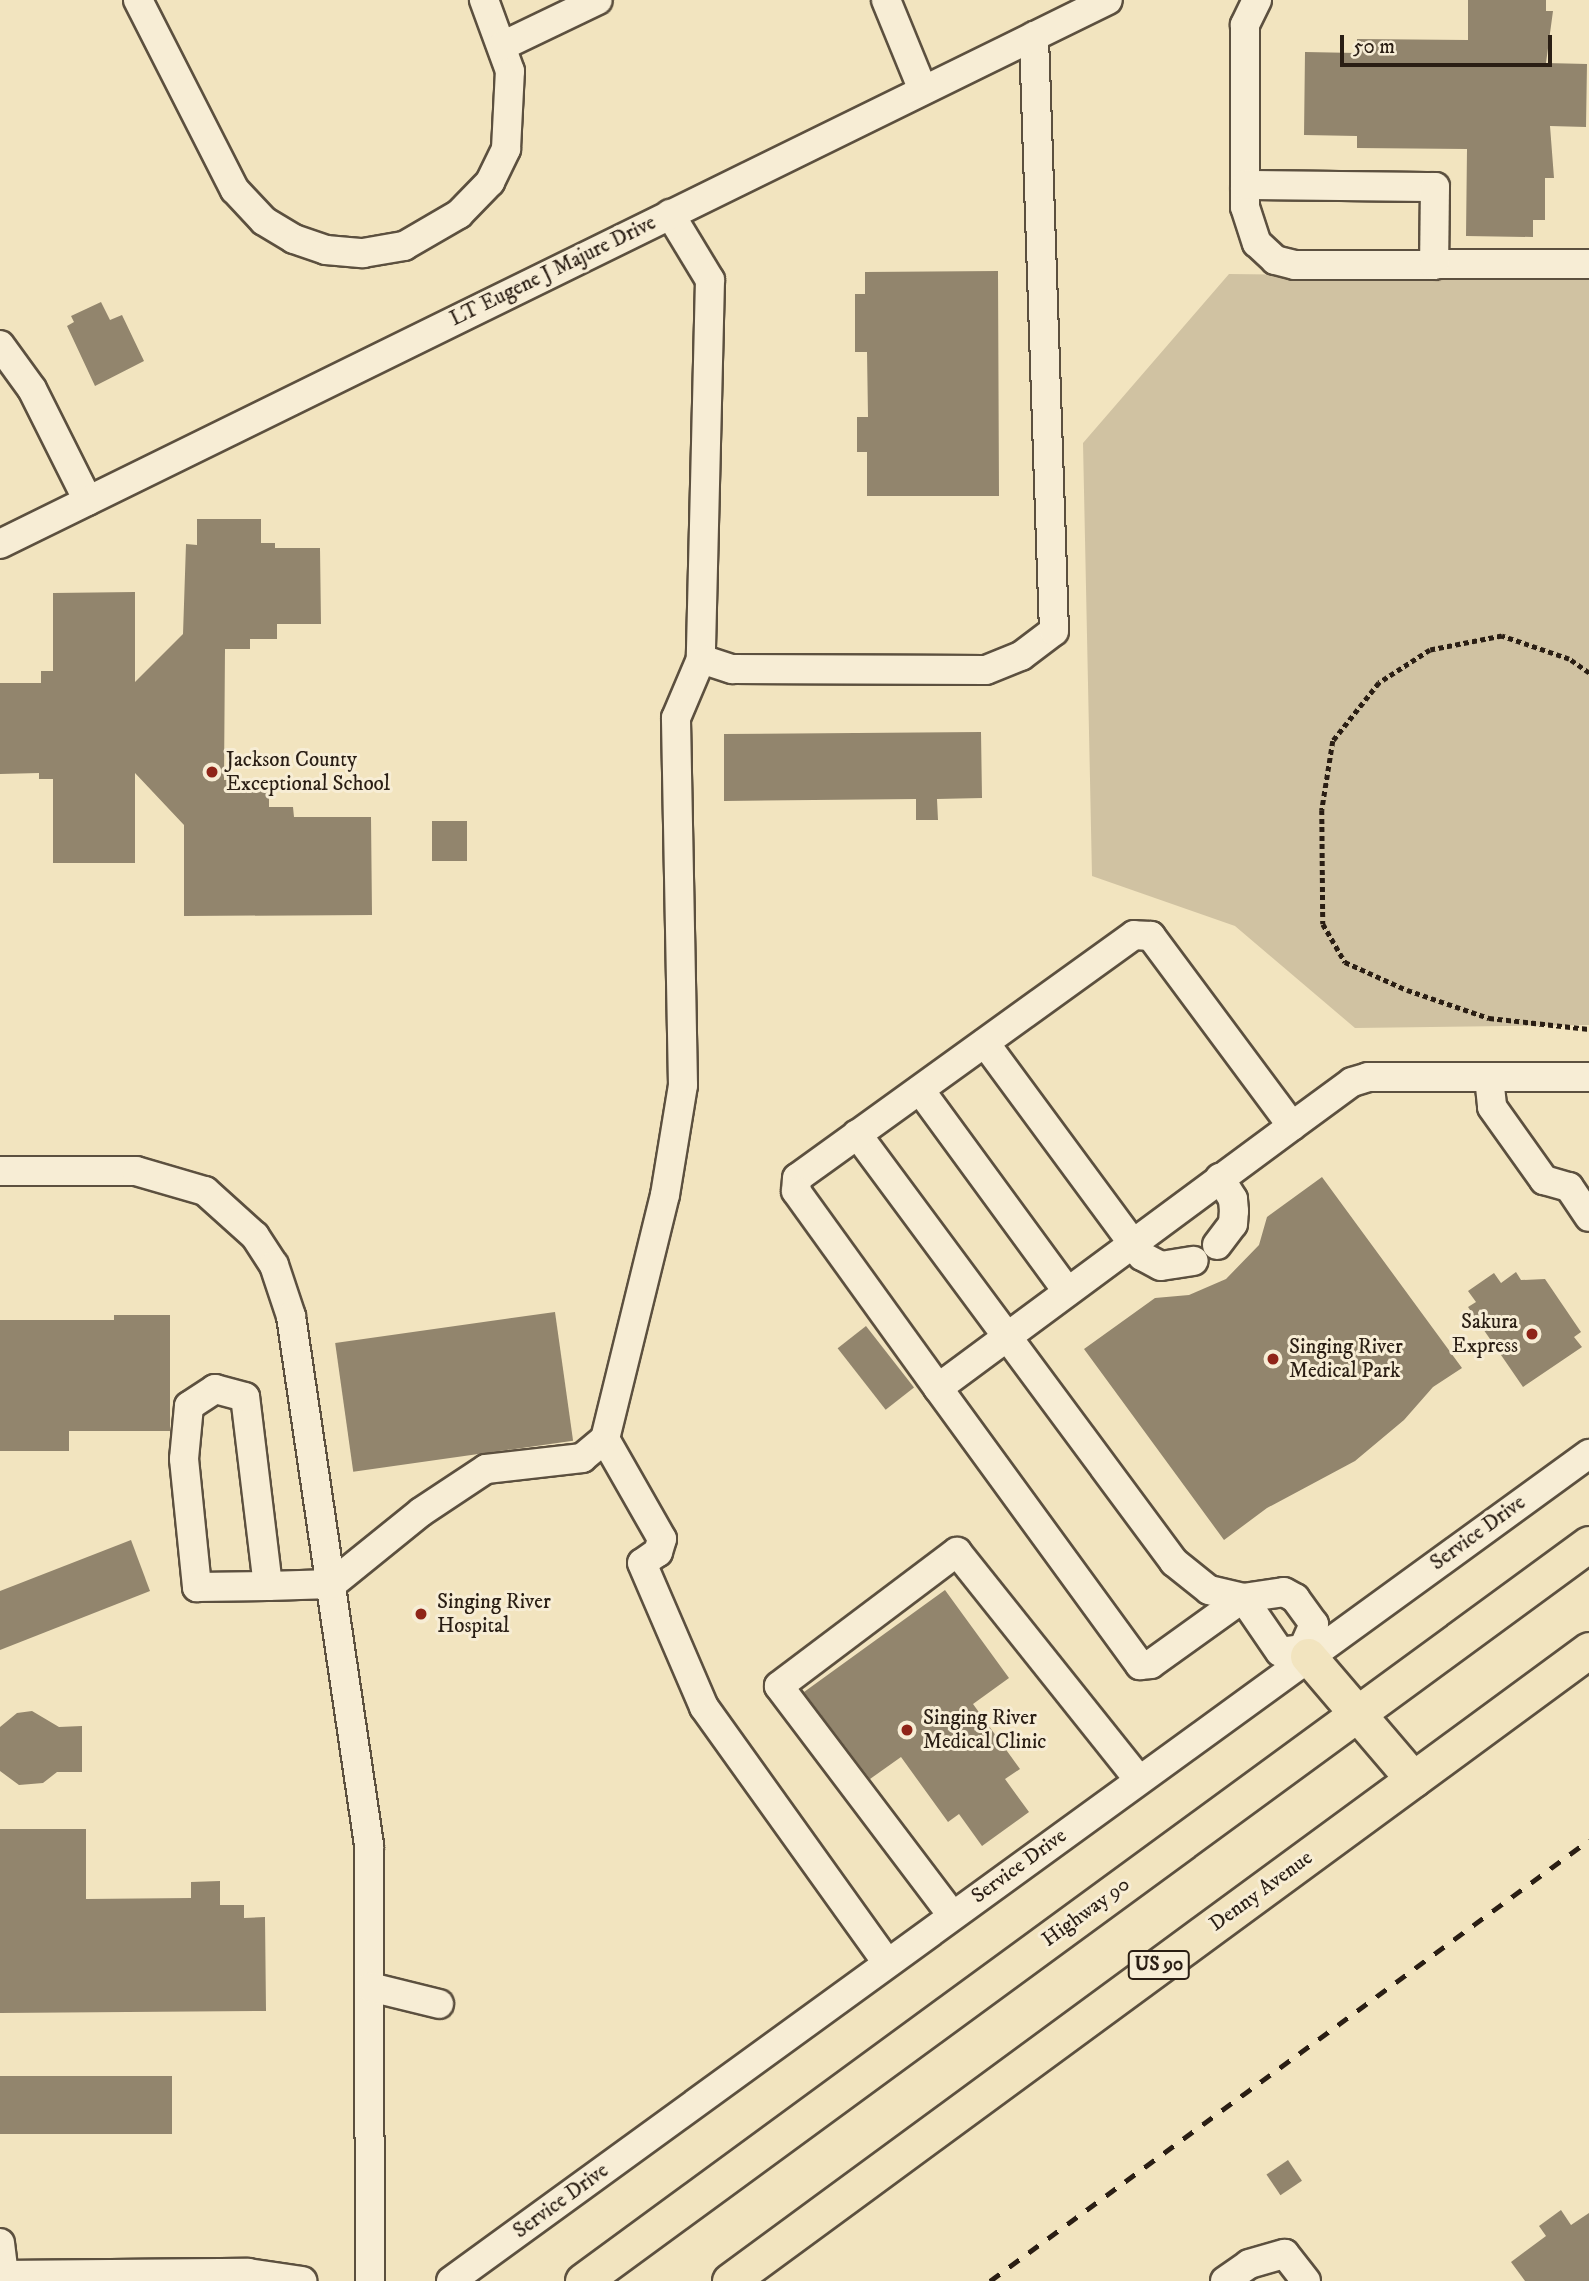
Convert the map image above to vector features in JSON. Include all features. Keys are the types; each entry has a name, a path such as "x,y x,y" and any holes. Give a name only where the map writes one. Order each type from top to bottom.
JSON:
{"main road":[{"name":"Highway 90","path":"583,2281 1589,1544"},
{"name":"Denny Avenue","path":"730,2281 1589,1650"},
{"path":"1305,1652 1413,1779"}],"street":[{"path":"138,0 235,190 264,221 326,250 363,253 404,246 459,214 489,182 506,149 511,113 510,71 484,0"},
{"path":"502,46 598,0"},
{"path":"886,0 923,90"},
{"name":"LT Eugene J Majure Drive","path":"0,544 1108,0"},
{"path":"1257,0 1245,25 1247,225 1257,243 1275,260 1294,265 1589,264"},
{"path":"701,659 732,669 986,670 1021,656 1054,631 1034,36"},
{"path":"1245,185 1435,187 1434,265"},
{"path":"268,1586 245,1397 215,1389 189,1406 184,1459 197,1587 268,1586 332,1584 421,1512 486,1469 582,1458 605,1439 665,1195 682,1085 677,718 701,659 710,280 670,214"},
{"path":"0,345 32,389 88,501"},
{"path":"1243,1598 1151,1664 1140,1665 796,1191 797,1178 1142,933 1151,936 1292,1126"},
{"path":"985,1043 1132,1244 1161,1266 1206,1253 1233,1224 1233,1199 1220,1178"},
{"path":"1489,1077 1492,1107 1544,1180 1569,1187 1589,1217"},
{"path":"939,1388 1220,1178 1360,1079 1589,1077"},
{"path":"920,1090 1067,1291"},
{"path":"856,1135 1174,1562 1209,1590 1243,1598 1284,1592 1295,1598 1314,1624 1305,1652 1280,1652 1243,1598"},
{"path":"0,1171 136,1171 182,1180 205,1191 255,1236 274,1265 291,1316 369,1844 370,2281"},
{"path":"605,1439 662,1539 658,1552 642,1563 704,1707 887,1963"},
{"name":"Service Drive","path":"451,2281 1138,1780 1305,1652 1589,1454"},
{"path":"952,1915 779,1686 957,1552 1138,1780"},
{"path":"370,1987 439,2004"},
{"path":"0,2243 2,2275 248,2273 302,2281"},
{"path":"1225,2281 1249,2264 1285,2254 1306,2281"}],"path":[{"path":"1589,673 1569,659 1502,636 1430,650 1379,683 1333,741 1322,810 1323,925 1345,962 1407,990 1489,1018 1589,1029"}],"shaded area":[{"path":"1229,274 1589,279 1589,1025 1355,1028 1235,926 1092,876 1083,443"}],"building":[{"path":"1468,0 1546,0 1546,11 1553,11 1546,63 1587,64 1586,127 1550,126 1554,178 1545,178 1545,220 1533,220 1533,237 1466,236 1467,149 1357,148 1357,136 1304,135 1305,52 1357,53 1357,39 1468,40"},
{"path":"998,271 999,496 867,496 867,452 857,452 857,417 868,417 867,352 855,352 855,294 865,294 865,272"},
{"path":"101,302 110,320 122,315 144,361 95,386 67,326 74,322 71,316"},
{"path":"197,519 261,519 261,543 275,543 275,548 320,548 321,624 277,624 277,639 250,639 250,649 225,649 224,780 269,780 269,807 293,807 294,817 371,817 372,915 184,916 184,825 135,773 135,863 53,863 53,779 39,779 39,773 0,774 0,683 41,683 41,671 53,671 53,593 135,592 135,682 183,634 186,544 197,545"},
{"path":"981,732 982,798 937,799 938,820 916,820 916,799 724,801 724,734"},
{"path":"432,821 467,821 467,861 432,861"},
{"name":"Singing River Medical Park","path":"1322,1177 1462,1368 1433,1387 1404,1420 1355,1461 1267,1508 1224,1540 1084,1349 1155,1298 1189,1295 1226,1279 1259,1245 1267,1217"},
{"name":"Sakura Express","path":"1516,1272 1521,1280 1545,1279 1581,1332 1574,1337 1582,1347 1523,1387 1468,1307 1476,1302 1468,1291 1494,1273 1501,1283"},
{"path":"555,1312 573,1441 353,1472 335,1343"},
{"path":"114,1315 170,1315 170,1431 69,1431 69,1451 0,1451 0,1320 114,1320"},
{"path":"866,1326 914,1387 886,1410 838,1348"},
{"path":"131,1540 150,1591 0,1650 0,1591"},
{"name":"Singing River Medical Clinic","path":"945,1590 1009,1678 973,1704 1020,1769 1005,1779 1029,1812 982,1846 959,1814 948,1822 901,1757 870,1779 804,1692"},
{"path":"32,1711 59,1727 82,1726 82,1772 57,1772 43,1783 19,1785 0,1771 0,1727 17,1713"},
{"path":"0,1829 86,1829 86,1899 191,1898 191,1882 220,1881 220,1905 244,1905 244,1918 265,1917 266,2011 0,2013"},
{"path":"0,2076 172,2076 172,2134 0,2134"},
{"path":"1288,2160 1302,2181 1280,2195 1266,2175"},
{"path":"1561,2210 1571,2225 1589,2213 1589,2281 1525,2281 1511,2262 1546,2236 1539,2226"}],"railway":[{"path":"990,2281 1589,1840"}],"place":[{"name":"Jackson County Exceptional School","path":"212,772"},
{"name":"Sakura Express","path":"1532,1334"},
{"name":"Singing River Medical Park","path":"1273,1359"},
{"name":"Singing River Hospital","path":"421,1614"},
{"name":"Singing River Medical Clinic","path":"907,1730"}]}
